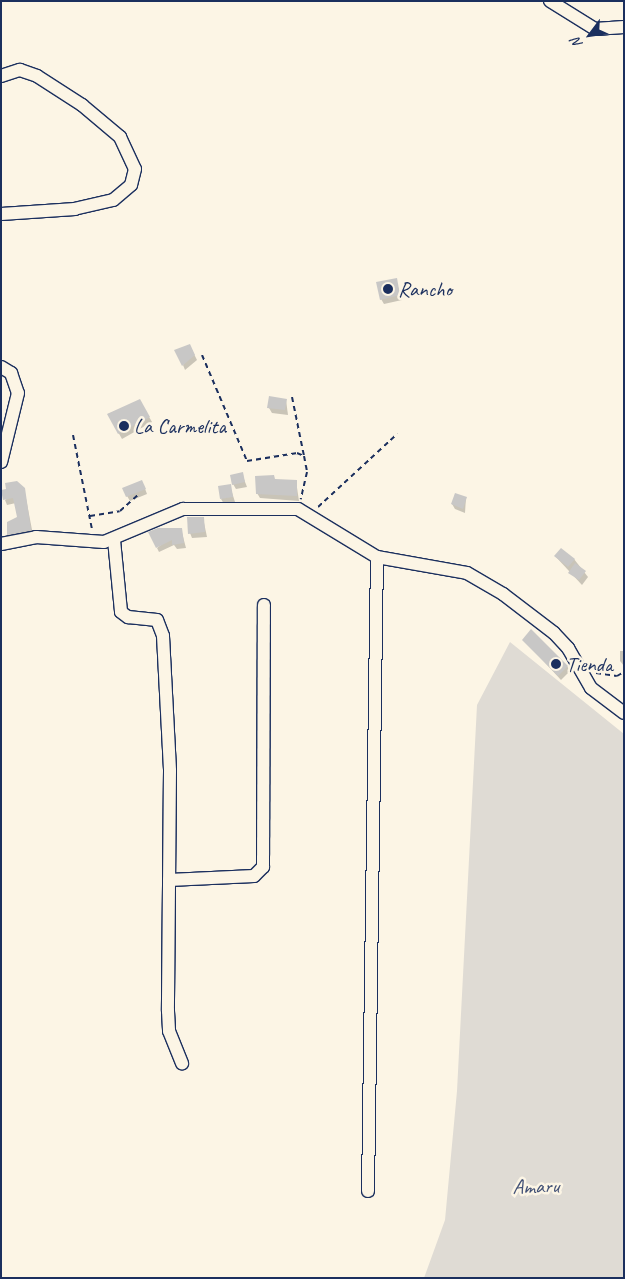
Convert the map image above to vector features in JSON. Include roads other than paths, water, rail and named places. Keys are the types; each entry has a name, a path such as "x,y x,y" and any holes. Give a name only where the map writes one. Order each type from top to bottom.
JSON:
{"street":[{"path":"550,1 595,29 624,27"},
{"path":"1,76 20,70 29,73 82,105 120,137 135,170 131,185 113,200 75,209 1,214"},
{"path":"1,367 11,373 18,393 1,462"},
{"path":"1,544 36,537 94,542 114,540 183,509 298,509 311,514 377,558 467,573 484,582 554,633 582,670 592,688 624,713"},
{"path":"114,540 121,612 128,617 157,620 163,636 170,771 169,1024 182,1063"},
{"path":"368,1191 377,558"},
{"path":"169,880 254,876 263,867 264,604"}],"place":[{"name":"Rancho","path":"388,289"},
{"name":"La Carmelita","path":"124,426"},
{"name":"Tienda","path":"556,664"}],"park label":[{"name":"Amaru","path":"536,1186"}]}
